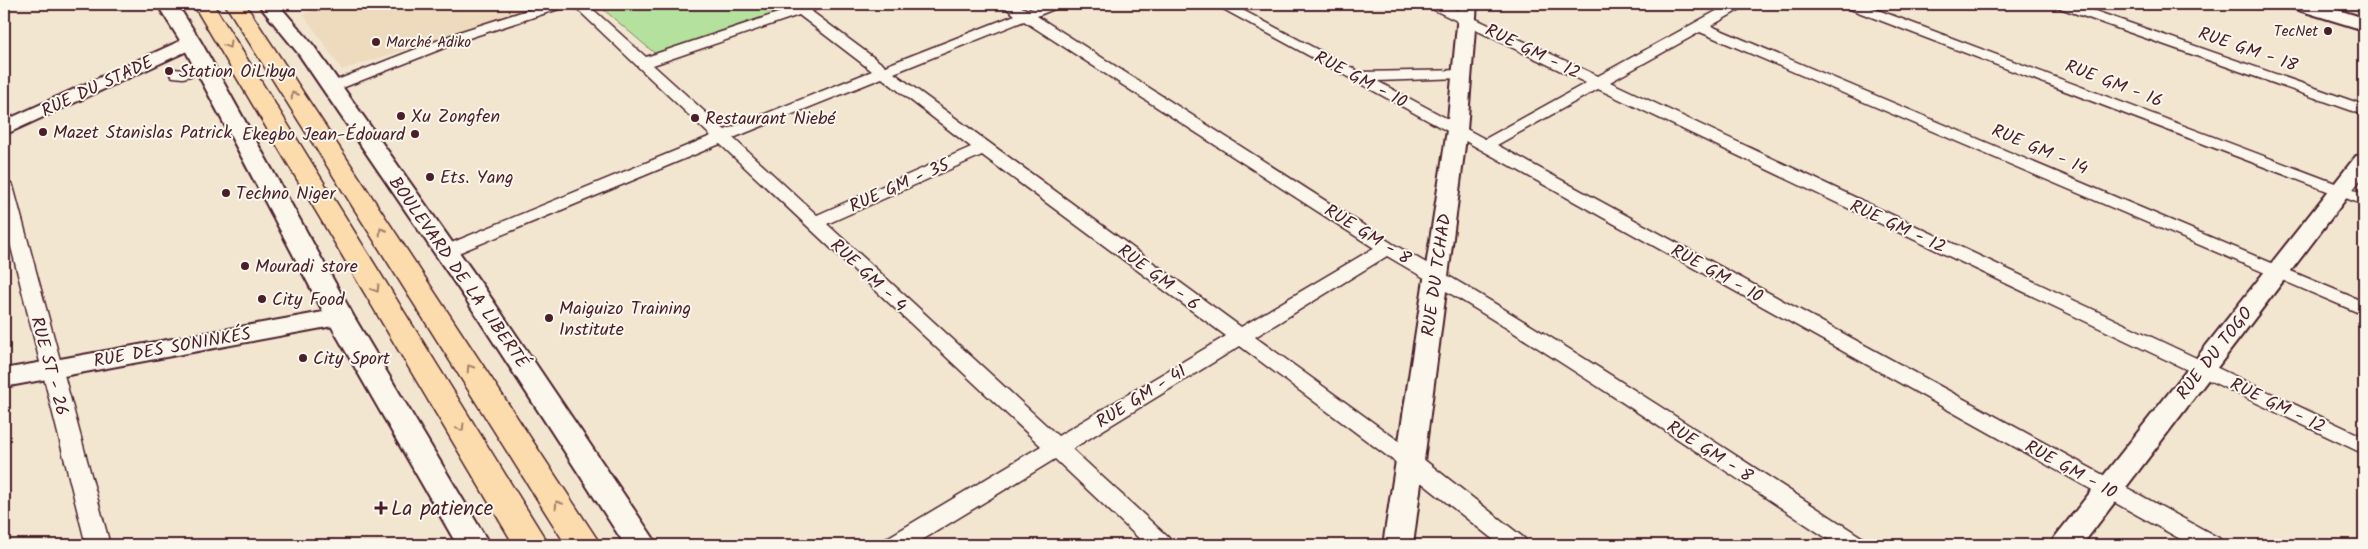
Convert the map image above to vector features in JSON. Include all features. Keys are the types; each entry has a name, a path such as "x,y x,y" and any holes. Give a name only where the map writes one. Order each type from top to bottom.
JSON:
{"highway":[{"path":"203,4 532,545"},
{"path":"235,4 584,545"}],"main road":[{"path":"168,4 191,42 340,317 474,545"},
{"path":"2299,4 2364,24"},
{"path":"2338,4 2364,12"},
{"name":"BOULEVARD DE LA LIBERTÉ","path":"273,5 306,49 531,377 642,545"}],"street":[{"path":"332,87 468,34 560,4"},
{"name":"RUE GM - 4","path":"579,4 1161,545"},
{"name":"RUE GM - 8","path":"1008,4 1387,248 1436,276 1670,424 1855,545"},
{"path":"445,252 722,137 1054,4"},
{"name":"RUE GM - 10","path":"1221,4 1457,130 2211,545"},
{"name":"RUE GM - 12","path":"1433,4 1467,11 1599,84 2364,446"},
{"path":"1484,146 1599,84 1739,4"},
{"name":"RUE GM - 16","path":"1850,4 2353,195"},
{"name":"RUE GM - 18","path":"2062,4 2364,110"},
{"path":"644,63 810,7"},
{"name":"RUE GM - 6","path":"810,7 884,72 983,148 1238,337 1410,461 1516,545"},
{"name":"RUE DU TCHAD","path":"1398,545 1457,130 1467,11"},
{"name":"RUE GM - 14","path":"1701,27 2364,309"},
{"name":"RUE DU STADE","path":"4,129 156,62 191,42"},
{"path":"1356,77 1462,73"},
{"name":"RUE GM - 35","path":"814,223 983,148"},
{"name":"RUE DU TOGO","path":"2064,545 2307,232 2353,195 2364,161"},
{"name":"RUE ST - 26","path":"4,186 50,370 98,545"},
{"name":"RUE GM - 41","path":"895,545 1387,248"},
{"name":"RUE DES SONINKÉS","path":"4,378 340,317"}],"lane":[{"path":"174,73 183,74 205,68"}],"shaded area":[{"name":"Marché Adiko","path":"337,4 549,4 342,70 303,14"}],"green space":[{"path":"597,4 806,4 659,57"}],"place":[{"name":"TecNet","path":"2328,31"},
{"name":"Marché Adiko","path":"376,42"},
{"name":"Station OiLibya","path":"169,71"},
{"name":"Xu Zongfen","path":"401,116"},
{"name":"Restaurant Niebé","path":"695,118"},
{"name":"Mazet Stanislas Patrick","path":"43,132"},
{"name":"Ekegbo Jean-Édouard","path":"415,134"},
{"name":"Ets. Yang","path":"430,177"},
{"name":"Techno Niger","path":"226,193"},
{"name":"Mouradi store","path":"245,266"},
{"name":"City Food","path":"262,299"},
{"name":"Maiguizo Training Institute","path":"549,318"},
{"name":"City Sport","path":"303,358"},
{"name":"La patience","path":"381,508"}]}
